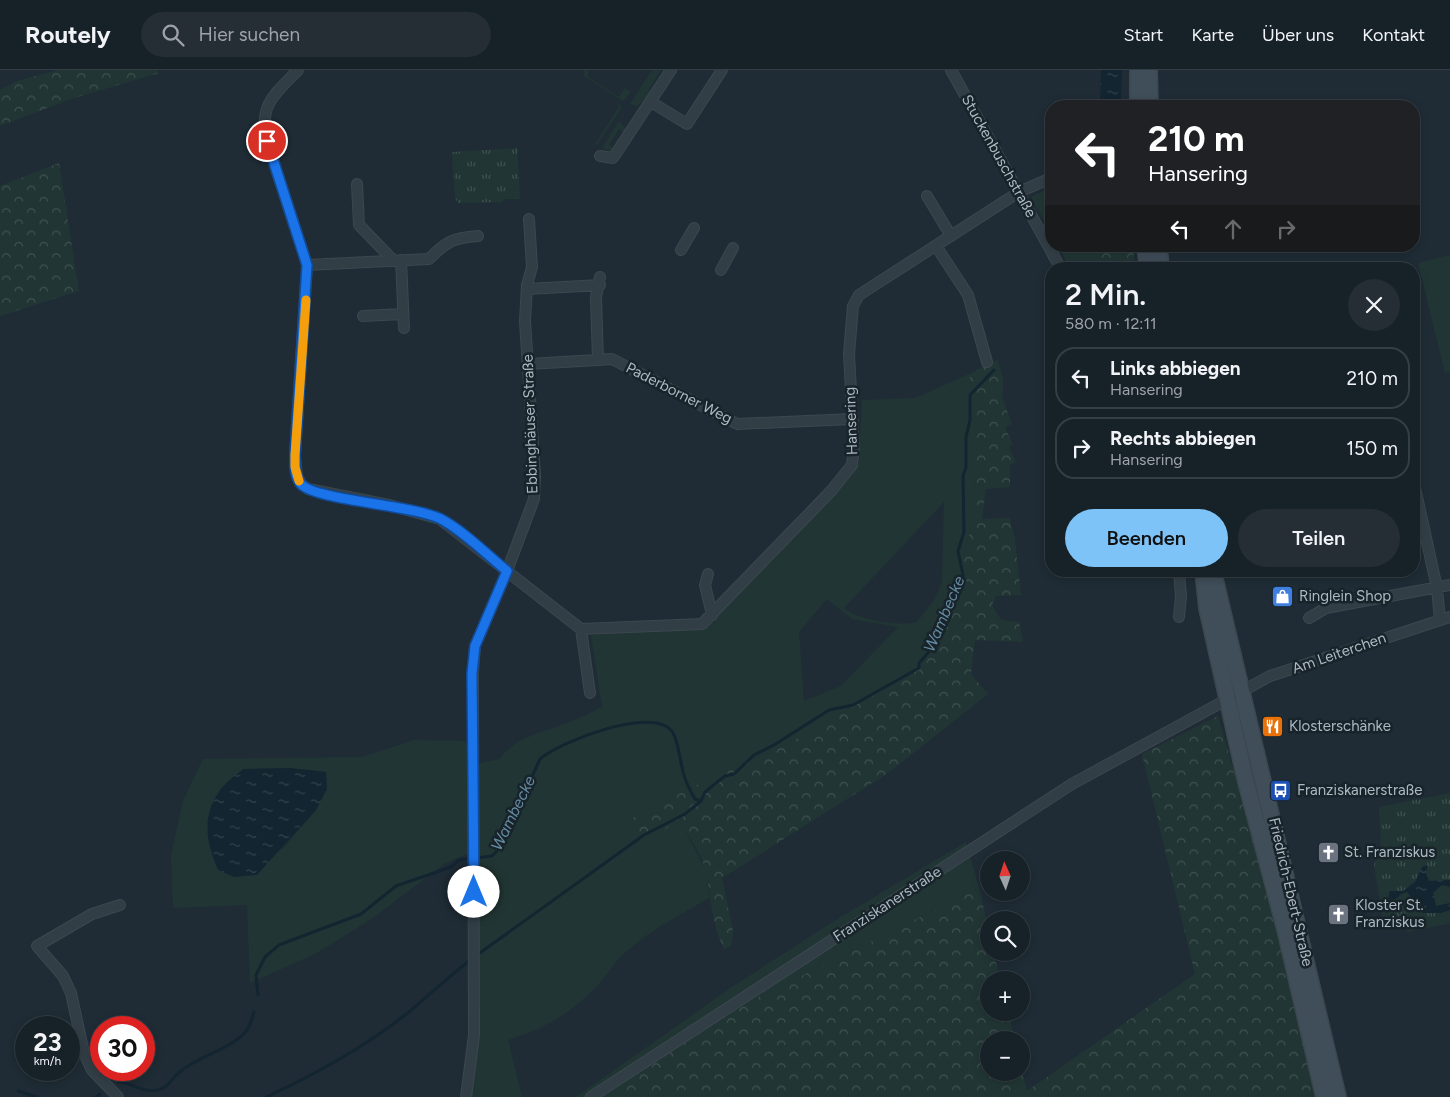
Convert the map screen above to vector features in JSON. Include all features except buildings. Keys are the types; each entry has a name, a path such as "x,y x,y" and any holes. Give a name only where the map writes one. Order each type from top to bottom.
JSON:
{"main road":[{"path":"1138,70 1138,100"},
{"path":"1149,70 1150,100"},
{"name":"Friedrich-Ebert-Straße","path":"1203,577 1207,608 1245,778 1285,929 1324,1097"},
{"name":"Friedrich-Ebert-Straße","path":"1214,577 1338,1097"}],"street":[{"path":"298,70 270,101 264,120 270,149 307,265 295,455 297,476 301,484 308,490 320,494 389,506 440,519 581,629 590,693"},
{"path":"600,156 613,158 670,70"},
{"path":"650,102 687,124 722,70"},
{"name":"Stuckenbuschstraße","path":"951,70 1045,240"},
{"name":"Hansering","path":"581,629 702,624 712,615 848,471 854,456 849,354 853,306 859,295 1019,192 1045,181"},
{"path":"357,184 359,225 398,260 404,328"},
{"path":"927,196 951,236"},
{"name":"Ebbinghäuser Straße","path":"466,1097 474,1035 472,673 475,646 507,571 534,499 535,476 526,321 527,289 532,266 530,219"},
{"path":"681,250 694,228"},
{"path":"307,265 429,259 441,247 455,238 478,236"},
{"path":"936,246 968,296 986,362"},
{"path":"721,270 733,248"},
{"path":"527,289 600,281 596,297 598,360"},
{"path":"363,316 403,314"},
{"name":"Paderborner Weg","path":"528,364 612,359 736,424 852,419"},
{"name":"Am Leiterchen","path":"1241,691 1270,676 1445,619 1420,510"},
{"path":"708,574 705,584 712,615"},
{"path":"1179,577 1181,597 1179,617"},
{"path":"1309,618 1326,608 1450,585"},
{"name":"Franziskanerstraße","path":"591,1097 1032,808 1241,691"},
{"path":"118,1097 92,1070 84,1053 71,993 63,976 38,946 92,914 120,905"}],"green space":[{"path":"58,70 157,70 159,73 74,98 0,126 0,90 17,81"},
{"path":"584,70 588,70 588,77 619,97 625,88 631,92 623,101 584,76"},
{"path":"652,70 661,70 649,89 650,95 637,106 630,104"},
{"path":"617,102 622,107 597,145 595,144 619,107"},
{"path":"619,121 627,131 625,133 619,129 609,145 615,149 614,151 602,148"},
{"path":"517,148 520,199 503,199 503,202 458,203 455,198 452,152"},
{"path":"59,163 79,291 0,316 0,186"},
{"path":"1045,190 1045,223 1031,197"},
{"path":"1061,252 1107,252 1089,262 1067,262"},
{"path":"1107,252 1134,252 1134,262 1089,262"},
{"path":"1450,255 1450,372 1445,373 1420,271 1420,262"},
{"path":"997,360 1003,377 1002,397 1012,424 1005,427 1013,445 1009,447 1016,462 1010,465 1010,487 986,489 982,519 1010,518 1015,540 1021,595 996,596 992,605 1001,620 1019,622 1023,642 975,640 971,674 988,694 888,773 722,878 733,931 731,946 724,949 714,921 704,866 699,853 680,820 640,845 624,822 718,774 787,744 919,669 939,638 953,604 973,518 976,481 973,454 973,395 969,374"},
{"path":"969,374 973,395 973,454 976,481 973,518 953,604 939,638 919,669 787,744 718,774 624,822 640,844 680,820 706,871 709,898 637,942 620,958 588,995 567,1012 546,1025 508,1040 522,1097 462,1097 470,1048 471,852 444,864 373,918 317,953 250,983 247,905 173,908 171,856 183,801 203,759 362,757 414,740 464,741 469,746 471,765 499,759 505,752 526,738 570,722 602,707 591,635 707,627 852,475 859,463 862,400 915,398","holes":["944,502 942,582 935,599 917,622 900,624 868,619 844,608","827,599 852,619 898,627 841,686 804,701 799,632","291,768 326,772 327,789 316,810 282,850 243,769"]},
{"path":"1218,716 1283,944 1317,1097 600,1097 745,1004 979,888 980,901 982,901 984,911 980,911 980,961 996,961 998,971 980,971 980,1021 1010,1021 1013,1031 980,1031 980,1081 1024,1081 1027,1091 1195,974 1142,754"},
{"path":"1450,793 1450,880 1429,881 1426,873 1428,866 1423,866 1415,882 1403,891 1390,891 1388,895 1395,898 1407,892 1414,903 1445,912 1450,910 1450,923 1407,932 1405,921 1387,922 1383,919 1374,865 1381,844 1379,807"},
{"path":"966,842 979,888 745,1004 600,1097 576,1097 732,987 831,923"},
{"path":"1442,885 1450,887 1450,903 1436,906 1433,891"}],"water":[{"path":"1101,70 1122,70 1121,100 1100,100"},
{"path":"291,768 326,772 327,789 316,810 257,875 234,877 218,870 208,840 207,830 210,810 220,790 243,769"},
{"path":"1427,865 1426,873 1429,881 1450,880 1450,887 1442,885 1433,893 1436,906 1450,903 1450,910 1441,913 1423,913 1407,892 1400,894 1398,898 1388,899 1390,891 1403,891 1415,882 1422,867"}],"waterway":[{"name":"Wambecke","path":"477,955 644,835 685,814 701,801 705,792 725,776 734,774 754,755 774,745 829,710 853,705 919,668 919,663 934,646 963,575 958,551 964,532 963,476 966,467 966,437 970,420 970,395 994,370"},
{"name":"Wambecke","path":"258,995 256,975 265,957 279,945 361,914 396,886 451,867 459,860 492,856 500,848 540,759 566,744 585,736 626,724 645,722 660,724 671,730 674,734 687,783 695,799 701,801"},
{"name":"Wambecke","path":"266,1097 304,1079 359,1048 394,1024 472,959"},
{"name":"Wambecke","path":"118,1082 152,1091 162,1089 189,1065 233,1043 248,1028 254,1012"},
{"name":"Wambecke","path":"18,1091 37,1097"},
{"name":"Wambecke","path":"96,1097 100,1094"}],"slow traffic":[{"path":"299,481 295,467 295,455 306,300"}],"place":[{"name":"Ringlein Shop","path":"1283,596"},
{"name":"Klosterschänke","path":"1273,726"},
{"name":"Franziskanerstraße","path":"1281,790"},
{"name":"St. Franziskus","path":"1328,852"},
{"name":"Kloster St. Franziskus","path":"1339,914"}],"route":[{"path":"267,141 307,265 304,340 295,455 295,467 301,484 308,490 320,494 342,496 427,514 440,519 449,524 507,571 475,646 472,673 474,725 474,892"}]}
